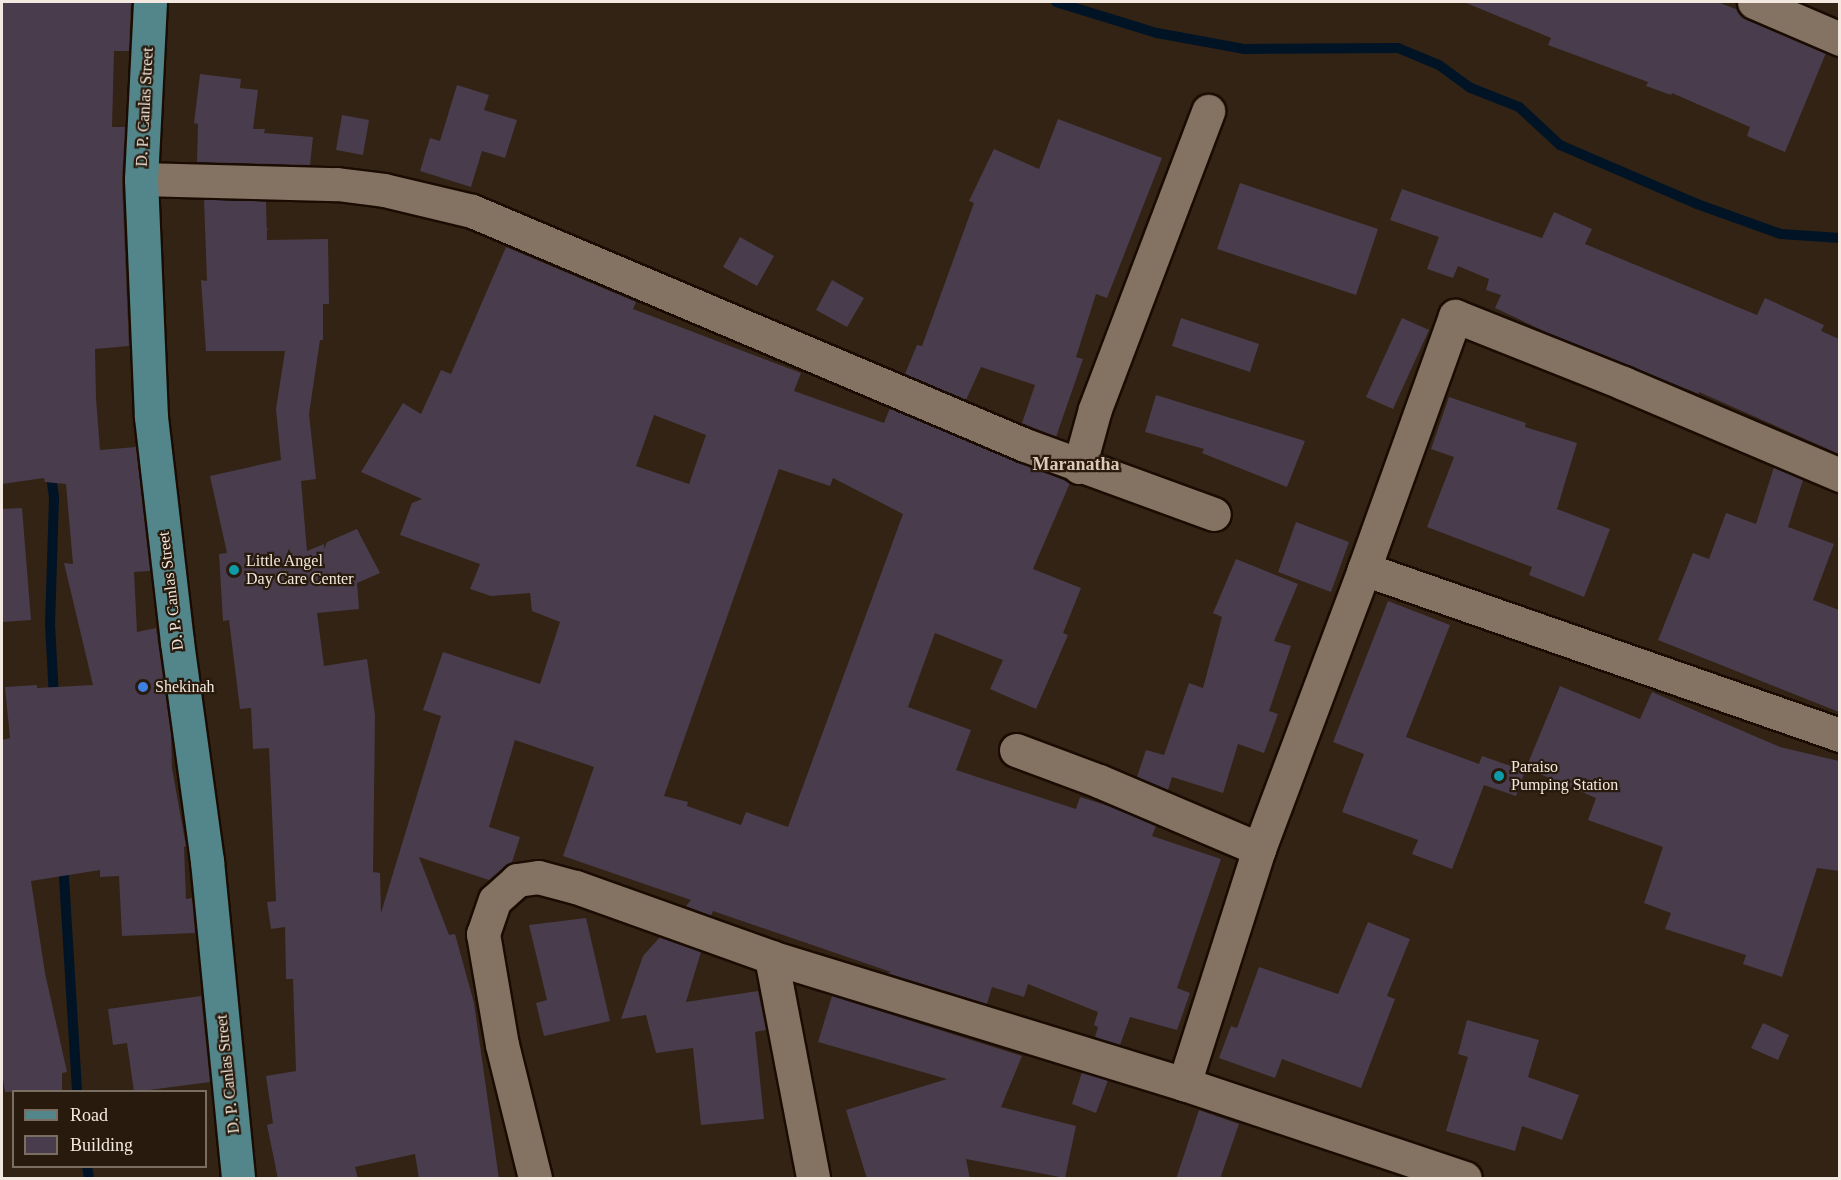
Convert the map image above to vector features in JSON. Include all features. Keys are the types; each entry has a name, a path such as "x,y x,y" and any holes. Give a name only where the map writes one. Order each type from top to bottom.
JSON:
{"main road":[{"name":"D. P. Canlas Street","path":"150,2 141,179 151,417 177,642 207,861 238,1179"}],"street":[{"path":"1754,2 1839,39"},
{"path":"1080,467 1095,409 1208,111"},
{"path":"141,179 337,184 384,190 472,210 1080,467 1214,514"},
{"path":"1184,1084 1258,849 1365,569 1455,316 1623,383 1839,475"},
{"path":"1365,569 1839,735"},
{"path":"1016,750 1099,781 1258,849"},
{"path":"535,1179 502,1045 483,934 495,900 517,880 538,877 576,887 771,957 1184,1084 1465,1179"},
{"path":"771,957 813,1179"}],"building":[{"path":"2,2 131,2 129,51 114,51 112,127 125,127 122,180 129,346 95,349 96,398 100,450 136,447 150,571 134,572 137,632 156,628 171,734 172,768 186,846 184,847 186,899 192,898 195,933 122,936 119,876 100,877 100,870 31,881 45,973 67,1072 62,1073 62,1090 5,1092 2,1074 2,740 10,738 5,687 93,685 64,563 73,564 66,484 45,482 44,478 2,484"},
{"path":"1464,2 1718,2 1738,10 1747,19 1826,53 1785,152 1747,136 1750,127 1672,93 1671,95 1646,86 1648,82 1548,45 1551,38"},
{"path":"200,74 241,79 240,88 258,90 253,129 265,129 264,133 313,137 310,165 197,162 198,124 194,123"},
{"path":"457,85 489,95 484,110 517,120 505,158 482,151 471,187 420,171 430,138 440,141"},
{"path":"342,115 369,120 363,155 336,150"},
{"path":"1058,119 1162,158 1107,298 1096,294 1076,357 1083,359 1056,437 1022,423 1035,385 981,367 966,400 905,374 917,345 922,346 974,203 969,201 994,149 1039,169"},
{"path":"1240,183 1378,229 1356,295 1217,249"},
{"path":"1402,189 1542,238 1554,212 1592,229 1585,244 1757,315 1765,298 1824,325 1821,331 1839,339 1839,454 1699,392 1699,394 1548,333 1495,308 1501,295 1486,290 1489,279 1458,266 1453,278 1427,269 1439,237 1390,220"},
{"path":"204,199 266,201 267,240 328,239 329,304 323,304 323,340 320,340 309,414 316,479 301,481 307,551 324,544 324,549 327,542 357,529 380,573 357,583 359,609 317,613 324,666 367,659 375,715 373,872 380,873 381,913 441,716 423,710 443,652 540,684 560,622 532,611 530,593 491,596 470,589 480,564 400,535 412,503 422,499 361,472 403,403 421,414 441,370 451,374 506,247 636,302 633,309 801,373 794,391 884,423 890,408 1070,483 1033,569 1081,588 1063,633 1068,635 1036,709 990,689 1003,660 935,633 908,707 971,730 956,770 1076,809 1080,797 1112,807 1156,826 1152,836 1221,859 1177,988 1190,993 1177,1030 1130,1017 1120,1045 1095,1037 1098,1027 1094,1025 1098,1012 1028,984 1024,997 992,987 987,1004 887,973 891,972 713,911 711,916 686,906 691,900 563,856 594,767 515,740 489,827 520,837 512,862 489,880 419,857 449,935 455,934 474,1003 499,1179 419,1179 415,1154 355,1167 358,1179 278,1179 267,1125 273,1123 266,1076 296,1071 293,979 286,979 285,927 271,929 267,902 276,901 269,748 253,749 251,708 240,709 229,620 223,621 219,554 227,553 210,476 281,460 276,409 285,351 206,351 201,280 207,281","holes":["654,415 706,435 689,484 636,466","779,469 830,486 833,478 903,514 788,827 746,812 741,825 687,806 688,802 664,796"]},
{"path":"740,237 774,256 757,286 723,267"},
{"path":"832,280 864,298 847,327 816,310"},
{"path":"1181,318 1259,344 1250,372 1172,346"},
{"path":"1402,318 1429,330 1393,409 1366,397"},
{"path":"1156,395 1305,441 1287,487 1202,453 1204,449 1145,432"},
{"path":"1449,397 1526,423 1525,427 1577,443 1557,509 1610,529 1584,597 1529,575 1532,567 1427,527 1454,457 1431,449"},
{"path":"1774,467 1803,480 1788,527 1834,544 1813,600 1839,610 1839,712 1658,640 1693,553 1709,559 1726,513 1756,524"},
{"path":"22,508 31,620 2,622 2,509"},
{"path":"1296,522 1349,542 1331,592 1278,572"},
{"path":"1236,559 1298,584 1274,641 1291,646 1269,711 1278,714 1264,753 1238,744 1223,793 1172,777 1168,790 1137,777 1146,750 1164,755 1189,683 1203,688 1222,617 1213,613"},
{"path":"1388,601 1450,625 1406,737 1479,764 1482,756 1525,771 1516,796 1484,785 1452,869 1412,854 1418,840 1342,812 1364,754 1333,742"},
{"path":"1560,686 1640,719 1652,692 1780,747 1839,761 1839,871 1817,868 1782,977 1743,964 1746,955 1665,929 1671,913 1644,903 1663,847 1588,820 1596,798 1526,768"},
{"path":"586,918 610,1021 544,1036 536,1003 547,1000 529,925"},
{"path":"1368,922 1410,939 1387,996 1395,999 1361,1088 1282,1059 1275,1078 1219,1058 1231,1026 1237,1028 1259,967 1338,994"},
{"path":"660,937 701,952 686,1002 758,991 766,1030 755,1032 764,1119 701,1125 693,1048 656,1053 646,1015 621,1019 643,956"},
{"path":"201,996 210,1082 134,1090 127,1043 113,1045 108,1009"},
{"path":"832,996 1022,1056 1001,1107 1076,1126 1065,1178 966,1159 970,1179 867,1179 846,1110 947,1079 818,1042"},
{"path":"1467,1020 1539,1040 1528,1077 1579,1095 1562,1140 1522,1126 1515,1151 1446,1131 1468,1057 1458,1054"},
{"path":"1763,1023 1789,1035 1778,1060 1751,1048"},
{"path":"1082,1072 1108,1080 1096,1113 1072,1104"},
{"path":"1199,1110 1239,1124 1220,1179 1176,1179"}],"waterway":[{"path":"1056,2 1157,33 1244,49 1398,48 1439,65 1471,88 1519,107 1560,145 1697,204 1781,234 1840,238"},
{"path":"50,469 54,498 50,624 54,699"},
{"path":"63,861 77,1090"},
{"path":"87,1168 89,1178"}],"place":[{"name":"Little Angel Day Care Center","path":"234,570"},
{"name":"Shekinah","path":"143,687"},
{"name":"Paraiso Pumping Station","path":"1499,776"}],"district":[{"name":"Maranatha","path":"1076,464"}]}
